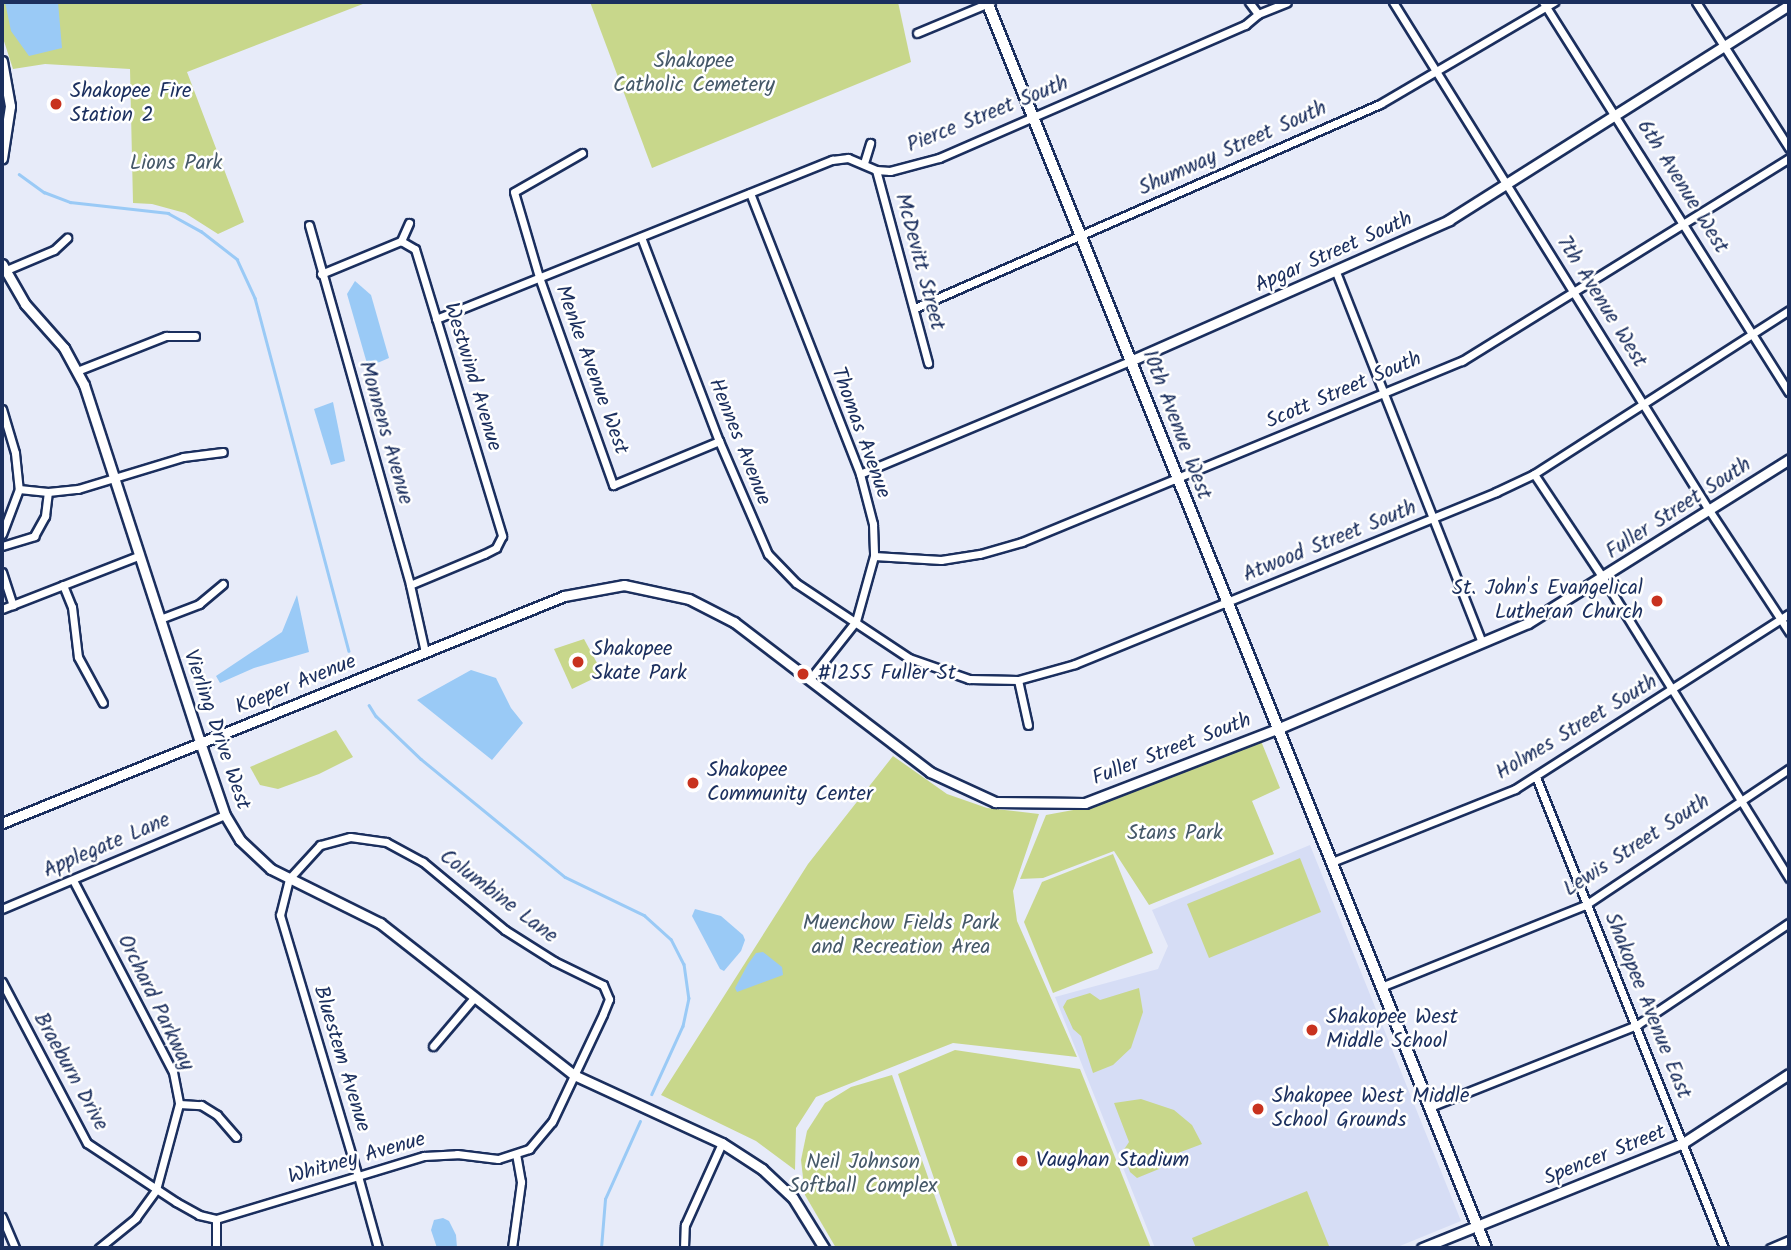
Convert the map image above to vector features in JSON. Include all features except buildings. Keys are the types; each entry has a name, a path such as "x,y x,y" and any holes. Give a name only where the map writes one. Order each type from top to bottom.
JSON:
{"main road":[{"name":"10th Avenue West","path":"989,2 1032,118 1486,1248"}],"street":[{"path":"917,33 989,2"},
{"path":"1249,2 1258,14"},
{"name":"Pierce Street South","path":"876,170 890,171 939,158 1245,24 1258,14 1287,2"},
{"name":"7th Avenue West","path":"1393,2 1709,510 1789,632"},
{"name":"Shumway Street South","path":"915,308 1380,104 1436,74 1545,4 1554,2"},
{"path":"1696,2 1789,148"},
{"name":"6th Avenue West","path":"1545,4 1789,392"},
{"name":"Apgar Street South","path":"860,474 1425,233 1508,184 1789,5"},
{"path":"2,61 10,106 2,159"},
{"path":"864,163 870,143"},
{"path":"539,277 514,192 582,153"},
{"path":"436,319 832,160 848,158 876,170"},
{"name":"Scott Street South","path":"874,556 941,560 980,554 1022,542 1462,362 1789,158"},
{"name":"McDevitt Street","path":"876,170 928,363"},
{"name":"Thomas Avenue","path":"750,193 860,474 873,524 874,556 856,621 810,680"},
{"path":"321,274 401,241 409,223"},
{"name":"Monnens Avenue","path":"309,225 410,585 425,652"},
{"name":"Hennes Avenue","path":"641,237 719,441 768,554 796,583 856,621"},
{"path":"3,267 54,250 67,238"},
{"name":"Westwind Avenue","path":"401,241 415,249 502,536 496,548 410,585"},
{"name":"Vierling Drive West","path":"3,267 25,304 64,348 77,371 225,815 240,840 271,869 380,923 473,999 574,1075 722,1143 779,1183 806,1216 824,1248"},
{"path":"1336,272 1482,642"},
{"name":"Menke Avenue West","path":"539,277 613,485 719,441"},
{"name":"Atwood Street South","path":"856,621 909,658 969,678 1018,680 1075,664 1433,519 1534,474 1789,310"},
{"path":"77,371 166,336 195,336"},
{"path":"2,409 15,453 19,489 2,534"},
{"path":"19,489 48,492 114,480 183,457 223,452"},
{"name":"Fuller Street South","path":"564,596 624,585 689,599 734,622 930,772 995,802 1085,803 1277,729 1528,623 1604,578 1789,459"},
{"path":"1534,474 1604,578 1789,878"},
{"path":"2,546 34,536 45,516 48,492"},
{"path":"2,609 138,556"},
{"path":"2,572 13,605"},
{"path":"160,619 199,604 223,584"},
{"path":"63,585 72,607 78,657 103,703"},
{"name":"Koeper Avenue","path":"2,823 564,596"},
{"name":"Holmes Street South","path":"1332,862 1515,789 1674,690 1789,614"},
{"path":"1018,680 1028,725"},
{"name":"Lewis Street South","path":"1381,987 1587,904 1789,769"},
{"name":"Shakopee Avenue East","path":"1536,777 1724,1248"},
{"name":"Applegate Lane","path":"2,909 225,815"},
{"name":"Columbine Lane","path":"289,879 320,845 350,837 386,842 423,862 505,930 554,961 603,985 609,999 574,1075"},
{"name":"Bluestem Avenue","path":"289,879 280,915 378,1248"},
{"name":"Orchard Parkway","path":"73,880 173,1072 179,1104 156,1190 136,1218 99,1248"},
{"path":"1430,1107 1636,1025 1789,923"},
{"name":"Braeburn Drive","path":"2,982 87,1143 156,1190"},
{"path":"433,1046 473,999"},
{"name":"Spencer Street","path":"1422,1248 1683,1143 1789,1074"},
{"path":"512,1248 521,1182 516,1155 541,1138 574,1075"},
{"path":"179,1104 201,1105 217,1115 236,1137"},
{"path":"684,1248 685,1225 722,1143"},
{"name":"Whitney Avenue","path":"216,1219 440,1154 498,1159 516,1155"},
{"path":"156,1190 200,1215 216,1219 216,1248"},
{"path":"2,1217 15,1248"},
{"path":"1770,1248 1789,1240"}],"shaded area":[{"name":"Shakopee West Middle School Grounds","path":"1310,845 1461,1221 1395,1248 1155,1248 1055,997 1158,969 1168,946 1152,910"}],"green space":[{"name":"Lions Park","path":"2,2 368,2 187,72 244,222 218,234 185,213 152,204 133,203 130,69 45,64 13,69 2,35"},
{"name":"Shakopee Catholic Cemetery","path":"590,2 898,2 911,62 652,168"},
{"name":"Shakopee Skate Park","path":"584,639 603,674 572,689 554,649"},
{"path":"336,730 353,757 319,774 278,789 260,785 250,767"},
{"name":"Stans Park","path":"1261,741 1280,788 1252,801 1274,854 1149,905 1114,851 1043,878 1020,879 1046,815 1095,806"},
{"name":"Muenchow Fields Park and Recreation Area","path":"893,756 947,794 987,808 1039,814 1013,891 1017,921 1077,1057 953,1043 816,1097 796,1128 795,1170 756,1141 661,1095 808,864"},
{"path":"1113,854 1153,953 1053,993 1024,922 1042,882"},
{"path":"1300,858 1321,912 1209,958 1187,904"},
{"path":"1139,988 1143,1012 1131,1048 1113,1065 1093,1073 1081,1036 1073,1029 1063,1007 1067,1000 1090,993 1100,1000"},
{"name":"Vaughan Stadium","path":"955,1050 1080,1069 1151,1248 958,1248 898,1074"},
{"name":"Neil Johnson Softball Complex","path":"892,1075 953,1248 836,1248 805,1195 801,1160 807,1131 825,1103 851,1087"},
{"path":"1141,1099 1174,1110 1192,1125 1202,1144 1165,1158 1159,1169 1137,1178 1130,1172 1123,1151 1129,1142 1114,1103"},
{"path":"1307,1191 1329,1246 1196,1248 1192,1238"}],"water":[{"path":"5,2 58,2 62,48 29,56 11,31"},
{"path":"355,281 371,295 389,358 368,367 347,294"},
{"path":"333,402 345,461 331,465 314,409"},
{"path":"297,595 309,652 254,668 220,683 216,676 282,632"},
{"path":"471,670 496,678 511,708 523,723 492,760 417,700"},
{"path":"695,909 721,916 743,935 745,940 741,951 724,971 720,969 692,916"},
{"path":"763,952 782,967 783,975 737,992 735,988 748,964 756,953"},
{"path":"443,1218 449,1221 456,1235 457,1248 437,1248 431,1230 434,1220"}],"waterway":[{"path":"19,174 44,192 70,202 168,213 201,231 237,259 255,298 349,651"},
{"path":"369,705 376,716 421,759 565,877 644,915 671,939 684,964 689,998 683,1026 652,1094"},
{"path":"601,1248 605,1199 640,1121"}],"place":[{"name":"Shakopee Fire Station 2","path":"56,104"},
{"name":"St. John's Evangelical Lutheran Church","path":"1657,601"},
{"name":"Shakopee Skate Park","path":"578,662"},
{"name":"#1255 Fuller St","path":"803,674"},
{"name":"Shakopee Community Center","path":"693,783"},
{"name":"Shakopee West Middle School","path":"1312,1030"},
{"name":"Shakopee West Middle School Grounds","path":"1258,1109"},
{"name":"Vaughan Stadium","path":"1022,1161"}]}
